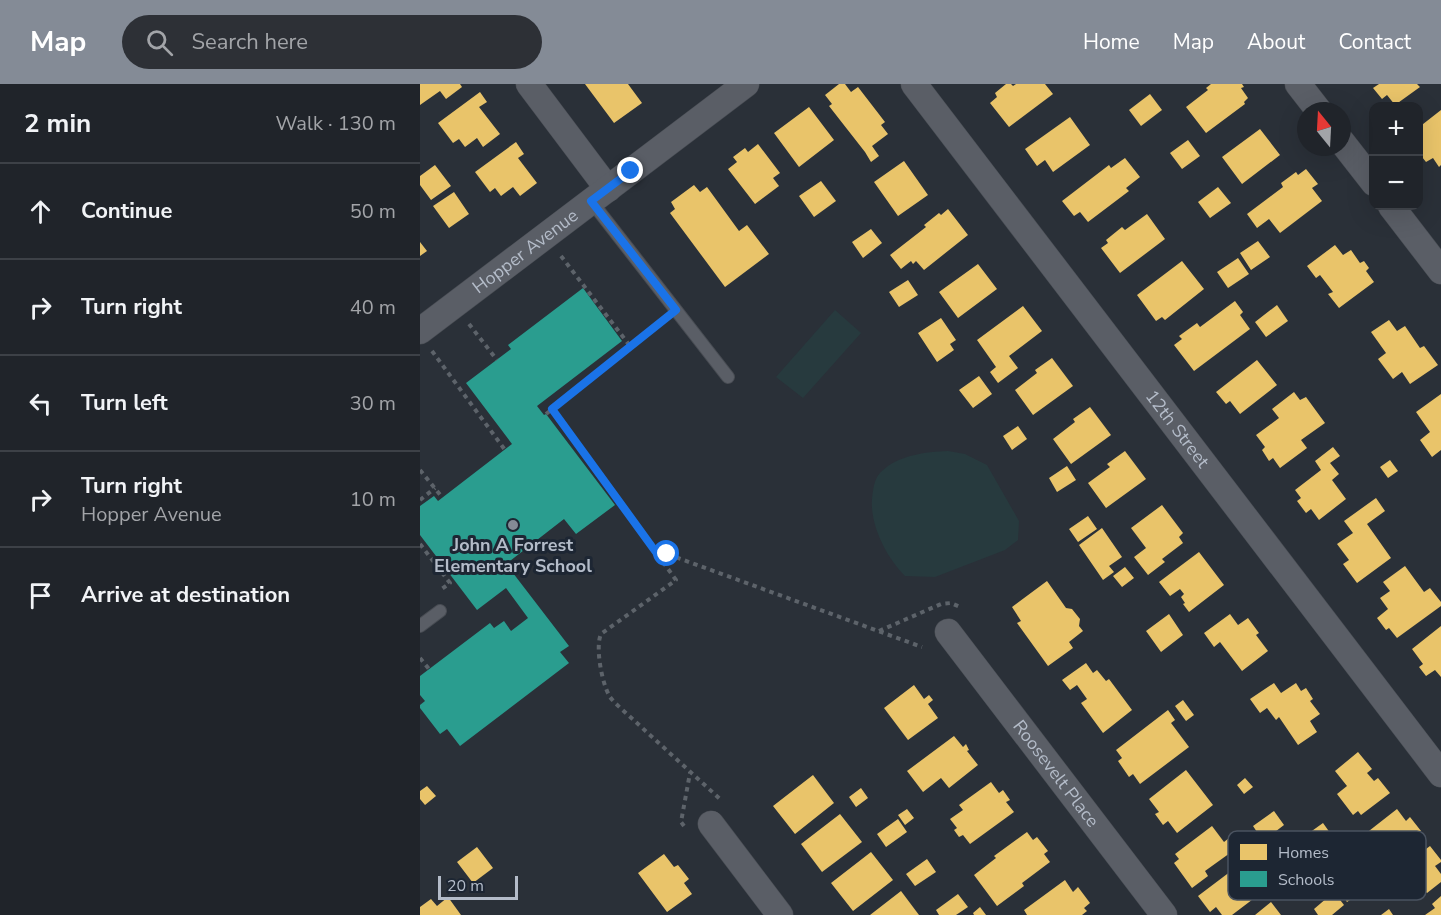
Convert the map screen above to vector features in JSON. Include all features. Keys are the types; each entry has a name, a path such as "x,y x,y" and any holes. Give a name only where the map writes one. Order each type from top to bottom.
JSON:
{"street":[{"path":"528,84 600,195"},
{"name":"Hopper Avenue","path":"425,340 546,236 746,84"},
{"name":"12th Street","path":"915,84 1441,774"},
{"path":"1298,84 1311,102"},
{"path":"1351,154 1369,177"},
{"path":"1394,210 1441,271"},
{"name":"Roosevelt Place","path":"948,632 1164,915"},
{"path":"711,824 780,915"}],"lane":[{"path":"600,195 676,310 728,377"},
{"path":"420,626 440,610"}],"path":[{"path":"546,236 630,346"},
{"path":"546,414 676,310"},
{"path":"466,321 497,360"},
{"path":"425,340 505,450"},
{"path":"552,409 676,580 601,634 598,641 599,655 609,695 722,801"},
{"path":"420,470 442,497"},
{"path":"420,500 435,488"},
{"path":"420,544 450,583 430,597 440,610"},
{"path":"658,555 667,554 922,647"},
{"path":"420,658 429,669"},
{"path":"686,828 681,822 690,772"}],"green space":[{"path":"835,310 861,333 803,398 776,377"},
{"path":"948,451 965,454 987,465 1019,521 1018,540 1005,550 935,577 905,576 885,548 875,525 872,502 875,483 880,473 896,461 921,454"}],"building: Homes":[{"path":"420,84 460,84 462,87 446,99 440,91 420,105"},
{"path":"585,84 628,84 642,103 614,123"},
{"path":"839,84 845,84 851,92 858,87 885,122 881,125 888,134 872,146 879,156 871,162 829,106 832,104 825,95"},
{"path":"1006,84 1013,86 1016,84 1045,84 1053,94 1009,127 990,103 997,97 995,93"},
{"path":"1211,84 1242,84 1244,87 1241,88 1248,98 1245,104 1206,133 1186,107 1208,90 1206,88"},
{"path":"1379,84 1417,84 1420,87 1399,102 1393,102 1387,95 1382,99 1373,88"},
{"path":"480,92 487,102 479,107 500,134 483,147 477,138 465,147 459,139 453,143 438,123"},
{"path":"1150,94 1162,110 1141,126 1129,110"},
{"path":"809,107 834,140 799,167 774,133"},
{"path":"1441,110 1441,165 1439,167 1433,158 1426,162 1423,158 1423,124"},
{"path":"1070,117 1090,145 1053,172 1045,160 1037,166 1025,149"},
{"path":"1260,129 1280,155 1242,184 1222,157"},
{"path":"1188,140 1200,156 1182,169 1170,153"},
{"path":"516,142 524,154 518,158 537,183 520,196 513,187 501,196 495,188 490,192 475,172"},
{"path":"758,144 780,173 773,178 779,186 755,204 728,169 737,162 733,157 745,148 748,152"},
{"path":"1125,158 1140,177 1126,188 1129,191 1088,222 1080,212 1074,216 1062,201 1109,165 1111,168"},
{"path":"904,161 928,195 898,216 874,182"},
{"path":"435,165 451,186 431,200 420,185 420,176"},
{"path":"1306,169 1318,184 1312,188 1322,201 1280,233 1269,219 1257,228 1247,214 1283,187 1281,183 1296,172 1298,175"},
{"path":"821,181 836,201 814,217 799,196"},
{"path":"694,185 700,192 707,187 739,231 747,225 769,254 725,287 670,213 675,209 671,202"},
{"path":"1218,187 1231,203 1210,218 1198,202"},
{"path":"454,192 469,214 449,228 433,206"},
{"path":"948,209 968,235 924,270 916,261 913,264 911,261 901,269 890,255 926,227 924,225 939,213 941,215"},
{"path":"1147,214 1165,239 1120,273 1101,248 1108,243 1106,240 1122,227 1125,230"},
{"path":"871,229 882,243 863,258 852,242"},
{"path":"1258,241 1270,257 1251,270 1240,253"},
{"path":"420,242 427,251 420,256"},
{"path":"1335,245 1343,255 1351,250 1360,263 1364,261 1369,268 1366,271 1374,282 1339,308 1328,294 1333,292 1320,275 1316,278 1307,266"},
{"path":"1238,258 1249,274 1228,288 1217,272"},
{"path":"1182,261 1204,289 1165,320 1162,317 1156,321 1137,295"},
{"path":"978,264 997,289 958,318 939,292"},
{"path":"908,280 918,295 899,307 889,292"},
{"path":"1235,301 1243,312 1240,315 1250,329 1194,371 1174,345 1182,339 1179,336 1197,323 1200,327"},
{"path":"1277,305 1288,321 1266,337 1255,322"},
{"path":"1023,306 1042,331 1009,356 1018,368 998,383 990,372 996,367 977,340"},
{"path":"941,318 956,340 950,344 954,350 937,362 918,333"},
{"path":"1389,320 1397,331 1405,326 1420,348 1424,346 1438,365 1410,384 1402,372 1393,379 1378,359 1386,353 1371,332"},
{"path":"1052,358 1073,386 1033,415 1015,390 1037,373 1035,370"},
{"path":"1257,360 1277,385 1240,414 1230,401 1226,404 1216,392"},
{"path":"979,376 992,394 973,408 959,390"},
{"path":"1294,392 1300,400 1306,397 1325,423 1301,440 1307,448 1280,468 1273,458 1269,461 1262,450 1265,447 1256,435 1279,418 1272,409"},
{"path":"1441,394 1441,450 1432,457 1420,440 1430,432 1416,412"},
{"path":"1090,407 1111,435 1071,464 1053,439 1075,422 1073,419"},
{"path":"1018,426 1027,439 1012,450 1003,436"},
{"path":"1333,447 1340,456 1330,463 1339,474 1332,480 1346,499 1319,520 1311,509 1306,513 1297,501 1301,498 1295,490 1321,470 1315,461"},
{"path":"1125,451 1146,479 1106,508 1088,483 1110,467 1107,464"},
{"path":"1390,460 1398,471 1388,478 1380,467"},
{"path":"1067,466 1076,480 1057,492 1049,478"},
{"path":"1376,498 1385,511 1367,524 1391,558 1357,583 1343,564 1349,560 1337,544 1353,533 1344,521"},
{"path":"1162,505 1183,533 1179,537 1183,543 1162,559 1165,562 1148,575 1134,557 1146,548 1131,528"},
{"path":"1088,516 1097,529 1078,542 1069,529"},
{"path":"1102,528 1122,557 1109,566 1114,572 1103,580 1079,545"},
{"path":"1199,552 1224,585 1189,612 1183,604 1185,603 1181,597 1184,594 1180,589 1170,596 1159,582"},
{"path":"1405,566 1424,592 1430,588 1441,602 1441,606 1397,638 1389,628 1386,630 1377,618 1388,609 1380,598 1390,591 1383,582"},
{"path":"1125,567 1134,578 1122,587 1113,576"},
{"path":"1047,581 1066,608 1072,609 1080,619 1079,626 1083,631 1069,642 1073,648 1048,666 1017,623 1021,621 1012,607"},
{"path":"1169,614 1183,635 1161,652 1146,631"},
{"path":"1230,614 1238,625 1248,618 1259,633 1256,635 1268,651 1242,671 1220,642 1214,647 1204,633"},
{"path":"1441,626 1441,677 1435,670 1426,676 1419,667 1423,664 1412,649"},
{"path":"1086,663 1093,673 1097,670 1106,681 1109,679 1132,710 1103,733 1081,703 1087,699 1077,685 1070,690 1062,680"},
{"path":"1274,683 1281,693 1296,683 1301,691 1306,688 1313,699 1310,701 1320,714 1310,721 1317,732 1298,745 1279,717 1276,720 1267,708 1260,713 1250,699"},
{"path":"914,685 924,699 929,695 933,700 928,704 938,718 908,740 884,708"},
{"path":"1183,700 1194,715 1186,721 1175,706"},
{"path":"1168,710 1175,720 1171,723 1189,747 1140,784 1133,774 1129,777 1118,761 1122,758 1116,750"},
{"path":"954,736 963,747 966,744 969,750 967,751 978,765 949,788 941,778 923,792 907,771"},
{"path":"1358,752 1372,769 1367,773 1374,781 1378,778 1390,793 1361,815 1358,811 1353,815 1337,794 1347,786 1335,771"},
{"path":"1186,770 1213,805 1177,833 1168,821 1163,825 1155,814 1159,812 1149,799"},
{"path":"813,775 834,803 795,834 773,806"},
{"path":"1245,778 1253,787 1244,794 1237,785"},
{"path":"991,782 999,793 1003,790 1010,800 1006,802 1014,812 970,844 963,835 959,837 954,830 957,828 950,819 963,810 959,805"},
{"path":"427,786 436,796 425,805 420,799 420,791"},
{"path":"861,788 868,798 856,807 849,797"},
{"path":"907,809 914,818 905,825 898,815"},
{"path":"1397,809 1406,821 1410,817 1421,831 1369,831"},
{"path":"1274,811 1284,825 1276,831 1256,831 1253,826"},
{"path":"840,814 862,842 822,872 801,844"},
{"path":"898,819 907,832 886,847 877,834"},
{"path":"1323,823 1329,831 1312,831"},
{"path":"1212,826 1224,842 1228,839 1228,854 1205,871 1208,876 1192,888 1174,863 1179,859 1175,854"},
{"path":"1027,832 1033,840 1037,837 1048,851 1044,854 1050,862 1022,883 1024,886 997,906 974,875 996,858 994,856"},
{"path":"1430,846 1441,860 1435,866 1441,874 1441,882 1427,893 1426,892 1426,849"},
{"path":"477,847 493,868 473,883 457,862"},
{"path":"871,852 893,880 853,911 831,883"},
{"path":"664,854 674,867 678,865 689,879 684,883 692,894 667,912 638,873"},
{"path":"927,859 936,872 915,886 906,874"},
{"path":"1228,873 1228,900 1252,900 1232,915 1222,915 1216,907 1210,912 1198,896"},
{"path":"1065,880 1073,892 1078,887 1090,903 1084,908 1087,911 1082,915 1027,915 1024,910"},
{"path":"901,891 919,915 870,915"},
{"path":"958,894 968,907 956,915 939,915 936,910"},
{"path":"1441,896 1441,915 1425,915 1435,908 1432,904"},
{"path":"448,897 461,915 420,915 420,907 431,899 437,906"},
{"path":"1325,900 1340,900 1344,905 1332,915 1318,915 1314,909"},
{"path":"1271,902 1281,915 1255,915"},
{"path":"980,907 986,915 974,915 973,913"},
{"path":"1389,909 1393,915 1381,915"}],"building: Schools":[{"path":"583,288 622,341 537,406 544,415 546,414 615,505 576,534 564,519 506,564 569,646 560,652 569,663 460,746 447,729 440,734 420,708 425,701 420,695 420,676 490,623 494,628 504,621 511,631 528,618 506,588 477,610 420,535 420,506 434,496 438,501 512,444 466,383 511,349 508,345"}],"place":[{"name":"John A Forrest Elementary School","path":"513,525"}],"route":[{"path":"631,171 591,201 676,310 552,409 658,555 667,554"}]}
